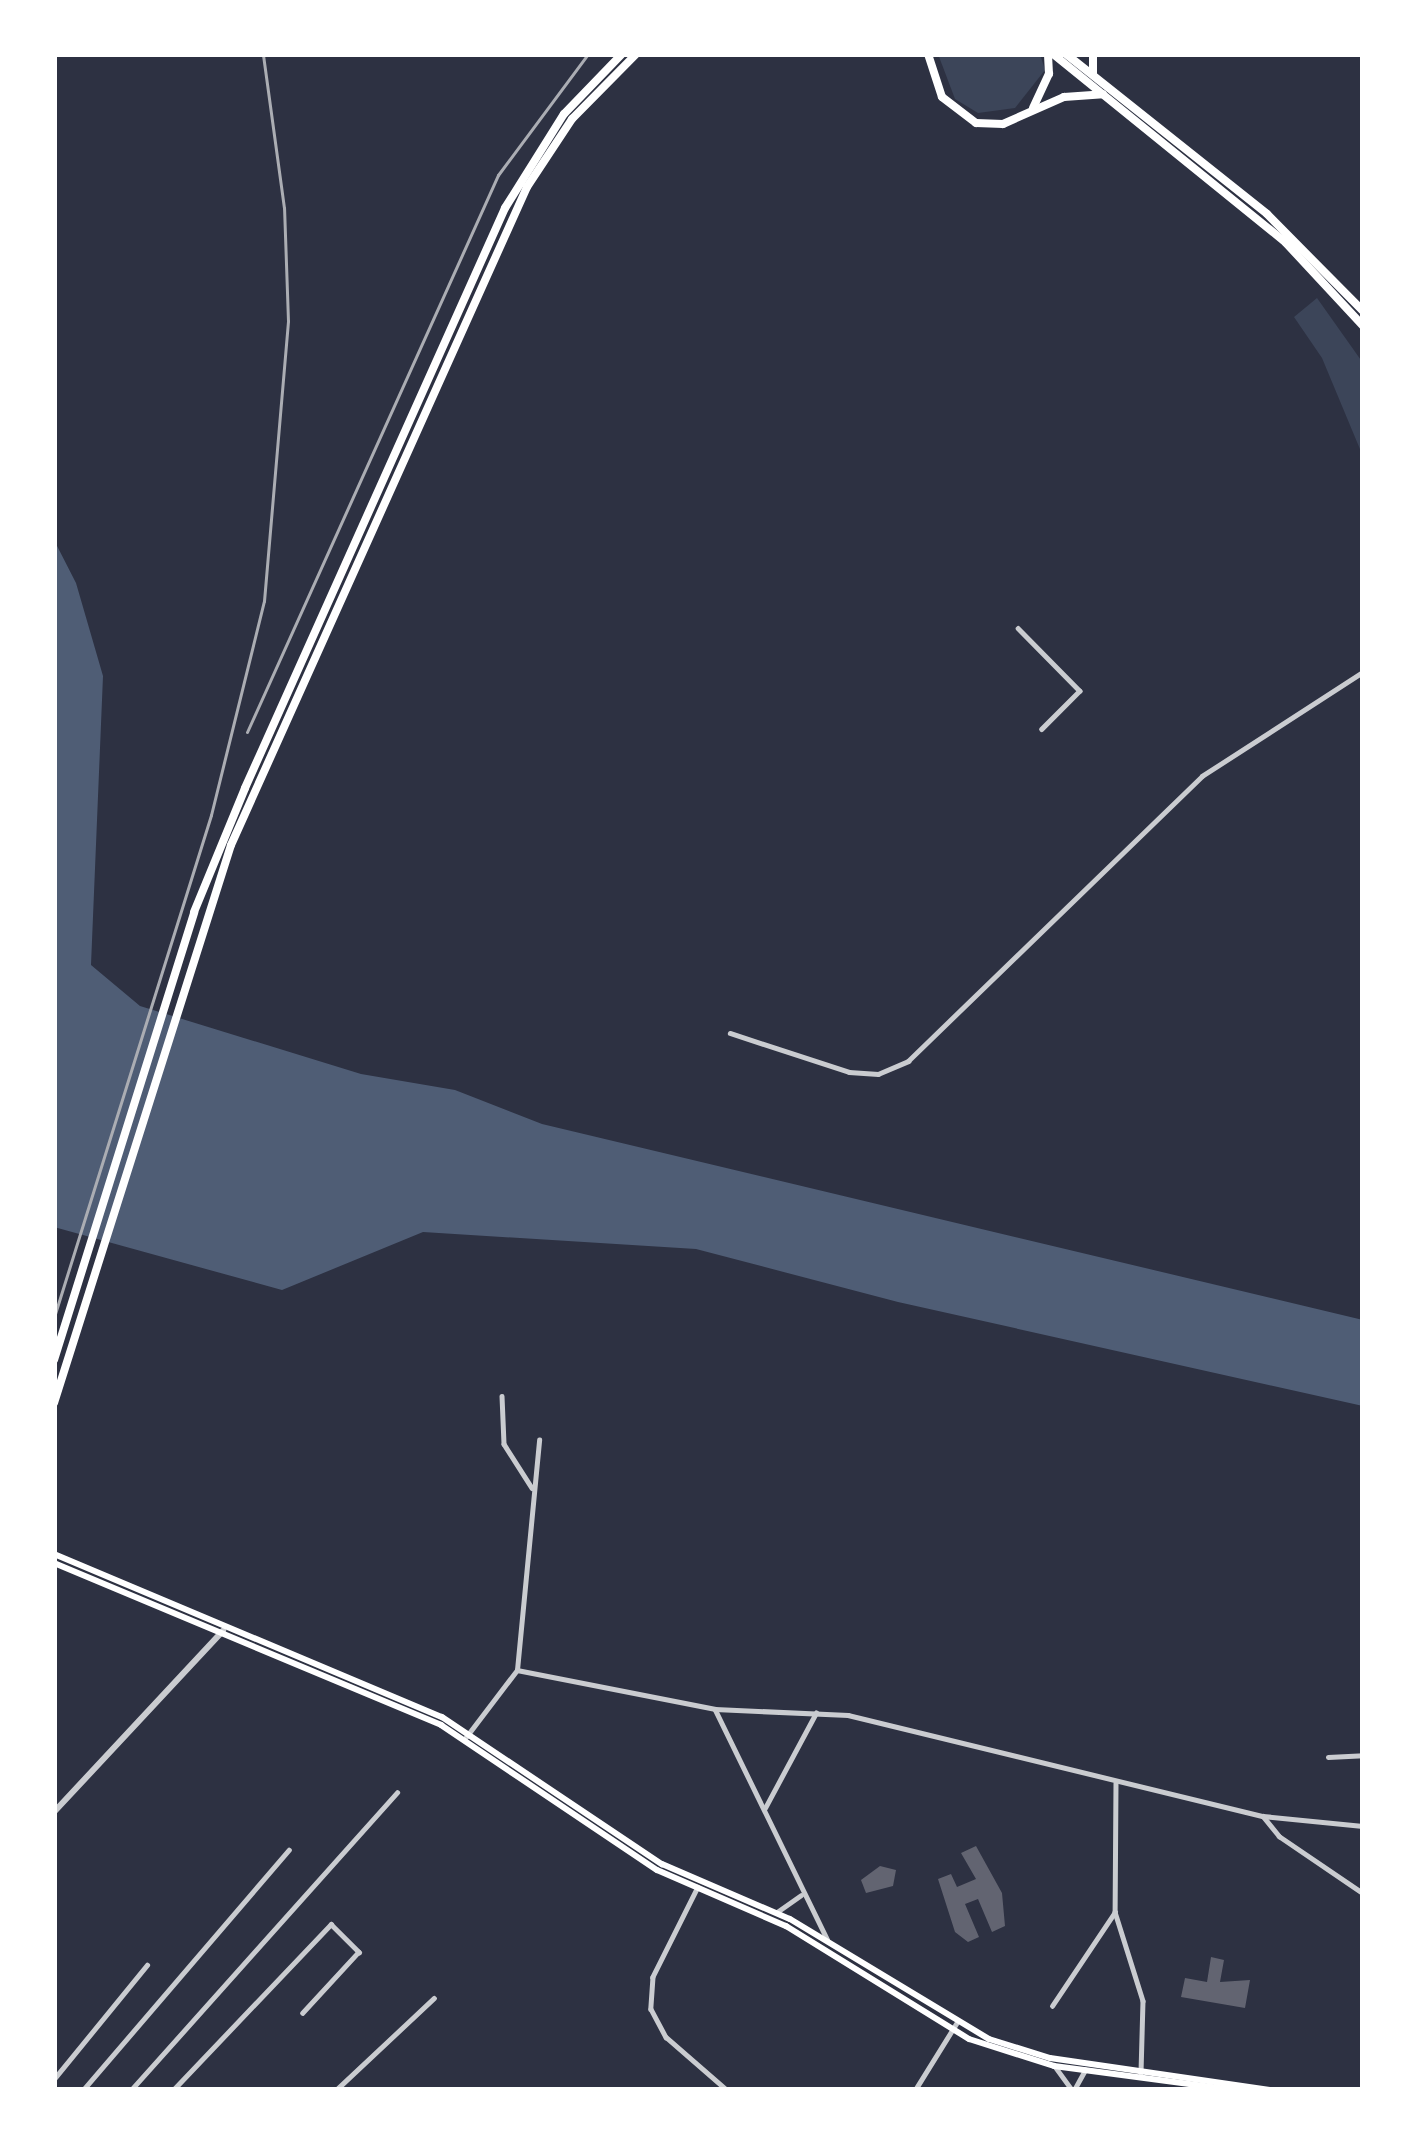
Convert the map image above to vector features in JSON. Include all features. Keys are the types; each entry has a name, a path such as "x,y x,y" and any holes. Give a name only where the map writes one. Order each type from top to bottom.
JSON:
{"main road":[{"path":"54,1360 183,944 245,788 505,208 564,115 622,54"},
{"path":"54,1403 231,845 527,187 572,119 636,54"},
{"path":"928,54 942,98 962,118 991,125 1104,94"},
{"path":"1033,110 1049,74 1051,54"},
{"path":"1051,54 1304,258 1363,326"},
{"path":"1066,54 1267,214 1363,311"},
{"path":"1093,54 1094,75"},
{"path":"54,1554 467,1736 662,1864 830,1944 954,2027"},
{"path":"54,1563 224,1630"},
{"path":"699,1885 776,1912 954,2027 1085,2070 1141,2072 1234,2090"},
{"path":"1052,2062 1270,2090"}],"street":[{"path":"1018,628 1080,691 1042,728"},
{"path":"730,1033 849,1072 878,1075 908,1061 1202,776 1363,672"},
{"path":"502,1396 503,1444 534,1490"},
{"path":"467,1736 517,1670 539,1440"},
{"path":"54,1812 224,1630"},
{"path":"517,1670 715,1708 815,1712 1263,1816 1363,1826"},
{"path":"715,1708 801,1895 830,1944"},
{"path":"764,1811 815,1712"},
{"path":"1328,1757 1363,1755"},
{"path":"1115,1783 1115,1912 1142,1996 1141,2072"},
{"path":"130,2090 398,1792"},
{"path":"1263,1816 1279,1836 1363,1893"},
{"path":"83,2090 289,1850"},
{"path":"699,1885 652,1977 651,2009 666,2037 727,2090"},
{"path":"776,1912 801,1895"},
{"path":"801,1930 810,1912"},
{"path":"1052,2006 1115,1912"},
{"path":"173,2090 331,1924 359,1952 303,2013"},
{"path":"54,2079 147,1965"},
{"path":"336,2090 434,1998"},
{"path":"915,2090 954,2027"},
{"path":"1052,2062 1073,2090 1085,2070"}],"shaded area":[{"path":"938,54 1040,54 1045,70 1015,108 978,113 955,99"},
{"path":"1317,298 1363,363 1362,454 1322,358 1294,317"},
{"path":"54,540 76,583 103,676 91,965 140,1006 361,1074 455,1090 542,1124 1363,1320 1363,1406 898,1302 696,1249 423,1232 282,1290 54,1227"}],"building":[{"path":"976,1846 1002,1893 1005,1926 992,1932 978,1899 965,1904 979,1937 968,1942 955,1932 938,1879 951,1874 957,1887 976,1879 961,1853"},
{"path":"880,1866 896,1870 893,1886 866,1893 861,1880"},
{"path":"1211,1957 1224,1960 1220,1982 1250,1980 1245,2008 1181,1997 1185,1978 1207,1982"}],"railway":[{"path":"54,1317 211,815 264,601 288,321 284,208 263,54"},
{"path":"247,732 498,175 588,54"}]}
